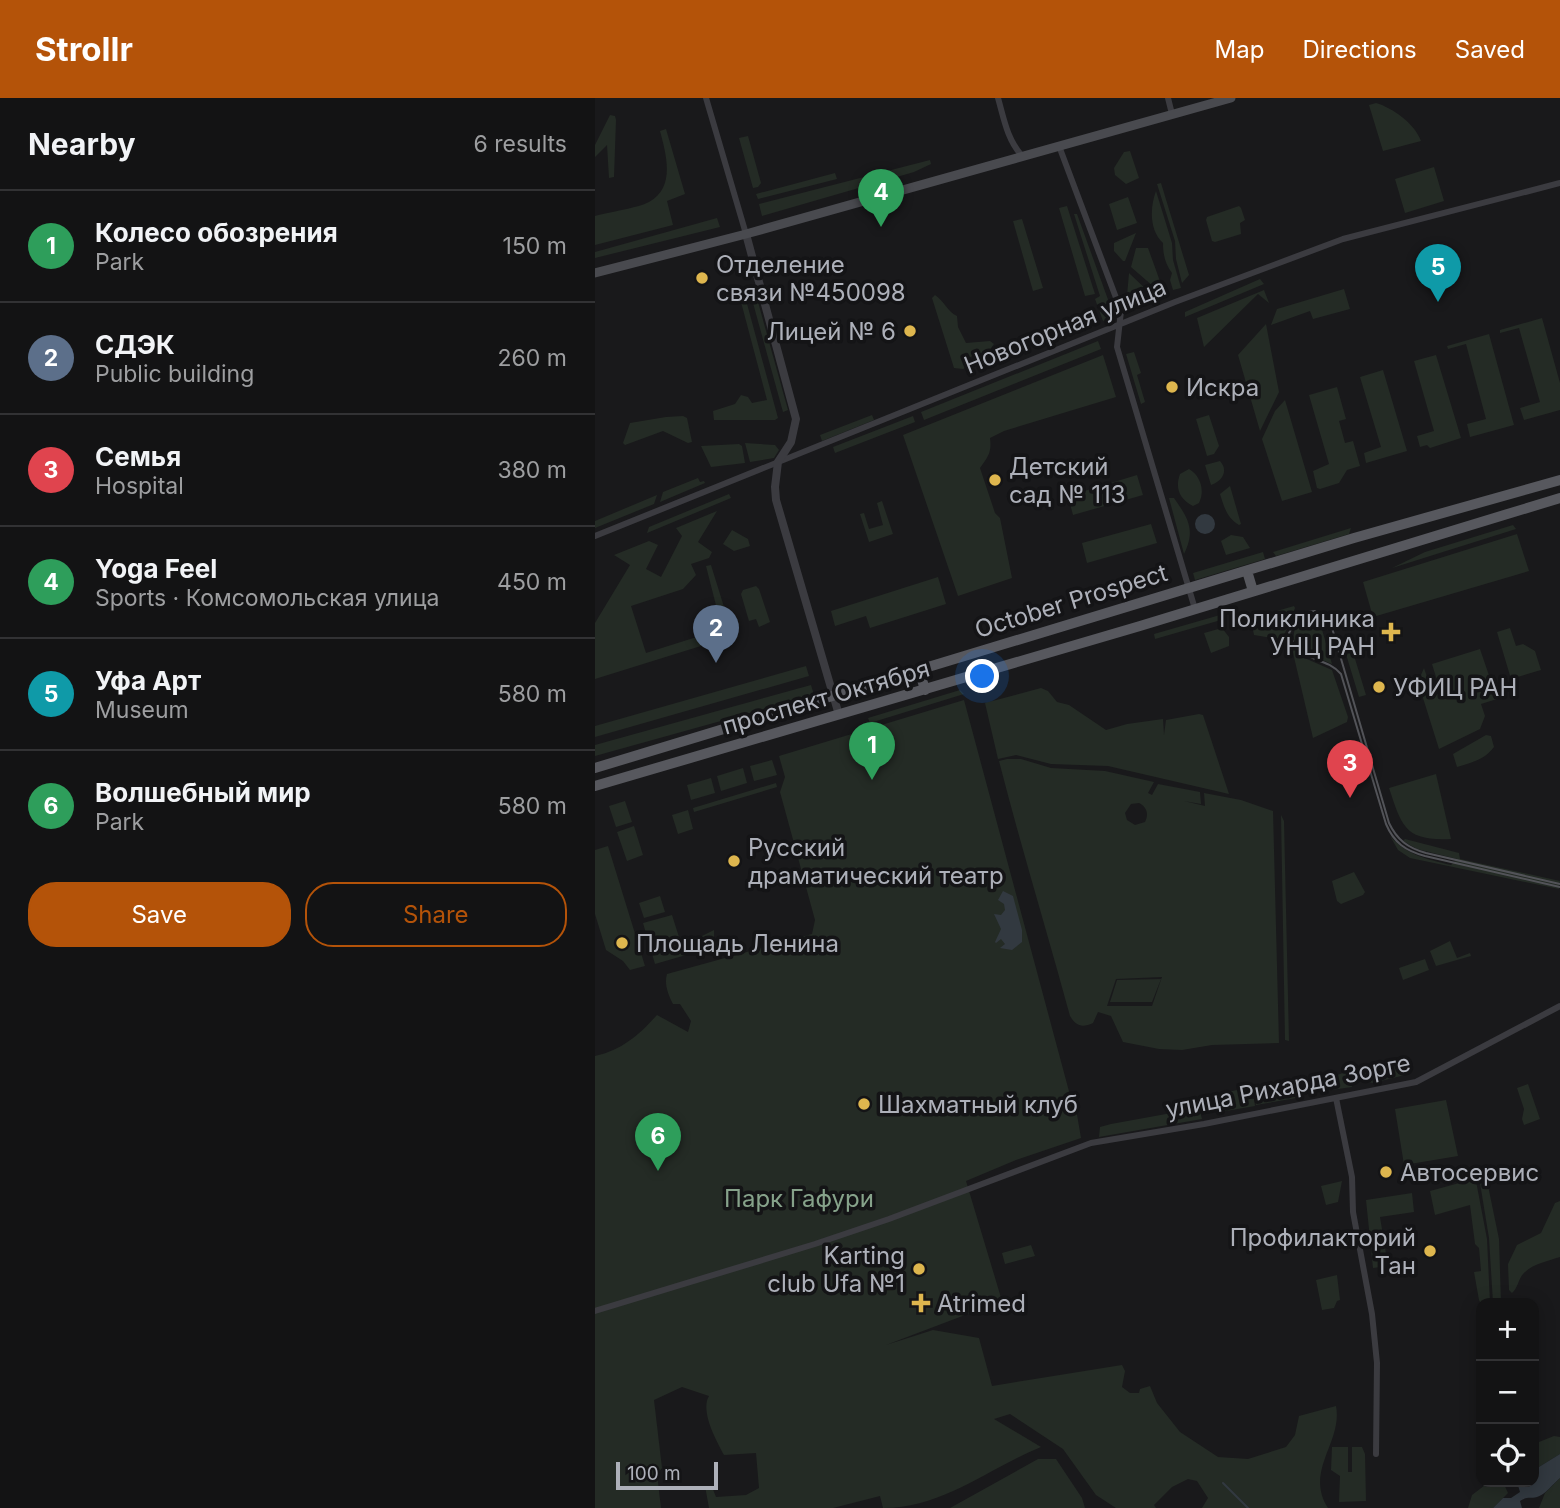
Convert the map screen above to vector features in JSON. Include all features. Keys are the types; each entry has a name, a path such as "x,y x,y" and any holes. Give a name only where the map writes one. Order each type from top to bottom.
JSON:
{"main road":[{"path":"595,272 747,233 1231,98"},
{"name":"October Prospect","path":"595,768 1188,588 1560,480"},
{"path":"1247,571 1253,591 1560,498"},
{"path":"1393,527 1399,547"},
{"name":"проспект Октября","path":"595,786 1253,591"},
{"path":"919,669 925,690"},
{"path":"758,718 764,737"}],"street":[{"path":"706,98 747,233 796,419 791,442 778,462 776,500 839,715"},
{"path":"998,98 1007,133 1022,156"},
{"path":"1168,98 1172,114"},
{"path":"1059,146 1121,311 1117,346 1195,609"},
{"name":"Новогорная улица","path":"595,536 1343,239 1560,183"},
{"name":"улица Рихарда Зорге","path":"595,1311 828,1240 1091,1143 1204,1125 1396,1087 1427,1077 1560,1006"},
{"path":"1336,1098 1352,1177 1353,1212 1372,1314 1377,1363 1377,1454"}],"green space":[{"path":"1376,103 1403,118 1421,141 1383,151 1369,105"},
{"path":"610,115 615,116 616,120 614,177 609,178 607,145 595,157 595,145"},
{"path":"666,129 685,194 667,201 673,225 595,245 595,216 649,202 663,188 667,170 660,131"},
{"path":"748,136 761,183 753,188 739,138"},
{"path":"1130,151 1139,178 1126,184 1115,175 1114,168 1124,152"},
{"path":"930,160 931,164 914,172 762,216 759,204"},
{"path":"1434,167 1444,201 1405,213 1395,179"},
{"path":"835,173 837,179 758,199 756,194"},
{"path":"1161,183 1189,275 1182,283 1175,241 1157,184"},
{"path":"1156,191 1172,243 1173,260 1181,288 1173,290 1170,280 1172,273 1165,259 1163,243 1153,225 1152,211"},
{"path":"1128,197 1137,223 1117,230 1109,204"},
{"path":"1067,206 1095,294 1085,296 1059,208"},
{"path":"1239,206 1245,220 1240,223 1241,234 1212,241 1207,217"},
{"path":"1074,214 1077,214 1110,305 1109,319 1103,321 1095,299 1100,296"},
{"path":"717,218 720,227 595,258 595,252"},
{"path":"1022,219 1043,288 1033,291 1013,221"},
{"path":"1136,233 1123,261 1114,251 1114,243"},
{"path":"1136,248 1148,248 1161,284 1154,287 1131,267"},
{"path":"1129,273 1151,294 1129,303"},
{"path":"1260,279 1264,284 1185,317 1185,312"},
{"path":"1344,289 1350,309 1313,319 1310,311 1271,325 1277,309"},
{"path":"1264,290 1269,303 1258,294 1204,347 1197,318"},
{"path":"935,295 957,316 958,327 966,343 990,341 994,344 989,351 970,357 968,366 963,369 954,368 932,298"},
{"path":"746,300 778,418 714,420 713,411 735,404 741,395 748,397 752,403 767,400 741,302"},
{"path":"758,302 788,410 783,412 753,303"},
{"path":"1542,318 1560,383 1560,410 1524,420 1520,408 1540,402 1519,328 1500,333 1500,330"},
{"path":"1266,324 1279,392 1260,431 1238,355"},
{"path":"1489,334 1514,425 1470,437 1467,424 1486,419 1466,344 1448,349 1447,346"},
{"path":"1098,341 1101,349 924,420 921,412"},
{"path":"1134,352 1141,373 1137,375 1145,402 1141,404 1126,354"},
{"path":"1103,355 1116,397 1004,431 990,438 989,454 980,468 995,513 1000,518 1012,578 958,596 903,435"},
{"path":"1436,355 1461,438 1430,448 1427,445 1420,447 1417,436 1434,431 1414,361"},
{"path":"1383,370 1407,451 1366,463 1364,453 1381,447 1360,377"},
{"path":"1337,387 1346,419 1339,421 1345,443 1353,441 1360,466 1347,470 1339,483 1320,489 1317,488 1313,471 1329,464 1309,395"},
{"path":"1285,400 1312,492 1282,501 1262,439 1275,411"},
{"path":"872,415 874,420 822,441 820,435"},
{"path":"1209,415 1219,446 1214,454 1207,456 1196,419"},
{"path":"683,416 687,418 692,442 688,443 663,431 625,445 623,443 630,423"},
{"path":"913,416 915,422 835,453 833,447"},
{"path":"745,443 775,445 779,450 774,458 750,462"},
{"path":"701,446 742,446 745,463 711,467"},
{"path":"1220,461 1224,468 1223,475 1211,485 1205,465"},
{"path":"1189,469 1199,480 1202,489 1199,503 1193,506 1184,500 1178,488 1180,474"},
{"path":"1137,475 1143,495 1073,515 1068,496"},
{"path":"698,478 705,483 660,502 663,492"},
{"path":"1230,486 1241,524 1239,525 1229,516 1220,494"},
{"path":"729,494 731,498 647,533 649,527"},
{"path":"657,495 654,504 595,528 595,521"},
{"path":"1169,498 1174,498 1189,524 1188,546 1184,554"},
{"path":"882,501 893,534 869,542 860,514 864,513 869,529 883,525 877,503"},
{"path":"717,511 698,542 712,552 709,558 691,564 696,575 683,589 631,606 646,653 722,629 706,566 711,565 733,636 595,679 595,623 630,565 614,555 649,541 658,545 646,569 661,577 682,536 676,528"},
{"path":"1151,524 1157,543 1087,563 1082,543"},
{"path":"1513,525 1516,529 1392,568 1425,552"},
{"path":"1351,528 1349,534 1276,556 1273,552"},
{"path":"732,530 748,539 750,546 734,551 723,544"},
{"path":"1517,534 1529,571 1373,617 1363,582"},
{"path":"1231,535 1243,537 1250,548 1226,555 1221,541"},
{"path":"1263,552 1265,559 1195,580 1193,573"},
{"path":"938,577 946,604 870,628 866,616 835,626 831,611"},
{"path":"756,586 770,622 759,627 756,619 749,621 741,594 743,590"},
{"path":"1294,606 1285,633 1279,639 1254,635 1252,625 1256,617"},
{"path":"1220,615 1221,620 1155,639 1154,634"},
{"path":"1311,615 1318,616 1332,664 1305,652 1295,642 1296,626"},
{"path":"1222,628 1229,637 1229,646 1211,653 1204,633"},
{"path":"1510,628 1516,646 1523,644 1535,651 1541,670 1511,679 1497,632"},
{"path":"1349,639 1366,695 1359,697 1342,641"},
{"path":"1290,640 1300,656 1332,670 1348,717 1347,722 1313,738"},
{"path":"1480,649 1497,699 1481,704 1485,716 1480,729 1439,749 1418,682 1424,668 1432,692 1440,690 1432,664"},
{"path":"806,666 809,676 595,737 595,726"},
{"path":"811,685 814,695 595,756 595,745"},
{"path":"1041,688 1048,691 1057,702 1069,705 1106,730 1163,719 1164,735 1166,720 1203,715 1229,794 1108,766 1051,764 1016,755 998,759 985,703"},
{"path":"960,690 964,694 870,723 868,718"},
{"name":"Парк Гафури","path":"964,700 1070,1095 1074,1097 1081,1138 1016,1160 966,1181 1002,1301 886,1345 933,1330 979,1338 992,1386 1122,1365 1125,1371 1122,1387 1130,1393 1139,1393 1140,1389 1150,1386 1157,1403 1180,1432 1218,1457 1248,1459 1286,1447 1295,1435 1299,1416 1336,1406 1337,1419 1320,1482 1328,1508 1202,1508 1208,1498 1197,1481 1188,1479 1172,1487 1154,1505 1156,1508 1116,1508 1096,1495 1063,1449 1010,1414 994,1419 1041,1447 964,1486 925,1502 883,1508 880,1496 833,1508 709,1508 705,1486 712,1487 716,1497 746,1495 759,1488 756,1453 724,1455 708,1417 706,1409 709,1396 682,1387 654,1400 662,1468 657,1474 661,1508 595,1508 595,1056 614,1050 629,1041 657,1015 688,1032 691,1021 680,1004 673,1004 667,989 667,974 812,934 815,920 780,792 785,777 779,756"},
{"path":"1486,735 1491,736 1494,747 1478,760 1457,767 1453,754"},
{"path":"1021,759 1051,768 1105,771 1154,782 1148,793 1152,795 1158,784 1200,792 1201,804 1184,801 1205,806 1204,793 1241,800 1273,811 1279,1043 1212,1045 1182,1050 1159,1049 1123,1042 1111,1016 1098,1012 1093,1023 1082,1026 1075,1022 1070,1016 999,761","holes":["1139,803 1147,811 1147,816 1145,822 1135,825 1127,820 1125,813 1131,804","1162,977 1152,1006 1107,1006 1116,979"]},
{"path":"772,760 777,775 754,781 750,766"},
{"path":"743,768 747,783 721,791 717,776"},
{"path":"1436,774 1451,839 1424,837 1408,829 1402,822 1389,788"},
{"path":"711,778 715,793 691,800 687,785"},
{"path":"776,783 777,787 694,812 693,808"},
{"path":"625,801 632,822 616,827 609,806"},
{"path":"688,810 693,829 678,834 672,815"},
{"path":"1281,815 1284,821 1289,1041 1285,1040"},
{"path":"634,826 643,855 627,861 617,832"},
{"path":"1390,836 1403,848 1425,858 1451,865 1457,859 1417,849 1403,841 1405,839 1459,853 1460,859 1560,881 1559,889 1410,858 1398,850"},
{"path":"608,846 645,966 630,970 623,961 606,950 595,914 595,850"},
{"path":"1354,872 1365,892 1341,904 1337,901 1332,881"},
{"path":"660,896 665,912 644,918 639,903"},
{"path":"672,915 679,937 696,939 714,930 714,947 655,964 643,923"},
{"path":"1450,941 1457,958 1470,953 1471,956 1436,966 1430,951"},
{"path":"1425,959 1429,970 1403,980 1399,968"},
{"path":"1161,979 1152,1002 1110,1002 1117,980"},
{"path":"1403,1061 1407,1066 1405,1075 1373,1083 1364,1081 1364,1074 1368,1071"},
{"path":"1351,1072 1352,1087 1310,1093 1311,1085"},
{"path":"1298,1079 1302,1097 1256,1105 1255,1098 1265,1096 1264,1085"},
{"path":"1528,1084 1540,1119 1524,1125 1524,1109 1517,1088"},
{"path":"1247,1088 1249,1099 1254,1099 1255,1106 1220,1112 1217,1094"},
{"path":"1446,1100 1458,1156 1404,1165 1395,1109"},
{"path":"1199,1108 1202,1119 1099,1137 1100,1127"},
{"path":"1483,1174 1486,1176 1499,1239 1501,1298 1493,1298 1489,1238 1479,1177"},
{"path":"1474,1179 1476,1181 1487,1239 1490,1298 1479,1298 1474,1272 1481,1271 1479,1248 1475,1244 1470,1205 1435,1215 1430,1191"},
{"path":"1342,1181 1338,1202 1326,1205 1321,1186"},
{"path":"1412,1193 1414,1212 1380,1217 1388,1266 1373,1268 1366,1200"},
{"path":"1560,1201 1560,1257 1540,1263 1527,1271 1521,1276 1512,1293 1509,1290 1508,1264 1517,1245 1541,1233 1555,1203"},
{"path":"1031,1245 1035,1256 1005,1264 1002,1253"},
{"path":"1337,1275 1340,1300 1334,1308 1322,1310 1316,1280"},
{"path":"1554,1436 1560,1437 1560,1454 1539,1467 1539,1442"},
{"path":"1332,1447 1348,1447 1348,1472 1352,1472 1352,1447 1362,1447 1365,1454 1366,1501 1339,1502 1340,1476 1331,1470"},
{"path":"1038,1459 1056,1459 1082,1498 1085,1508 950,1508"},
{"path":"1560,1478 1560,1508 1539,1508 1545,1493"},
{"path":"1482,1487 1505,1487 1508,1493 1493,1508 1468,1508 1472,1495"}],"shaded area":[{"path":"1201,514 1209,514 1215,524 1209,534 1201,534 1195,528 1195,520"},
{"path":"1003,891 1013,896 1022,930 1022,942 1012,950 1000,948 1005,944 1001,939 995,942 1001,929 994,914 1001,915 1005,910 1004,904 998,900"},
{"path":"1560,1454 1560,1478 1546,1492 1520,1501 1522,1508 1493,1508 1503,1498 1511,1498 1520,1492 1518,1487 1539,1487 1539,1467"}],"waterway":[{"path":"1223,1483 1248,1508"}],"tram line":[{"path":"1560,884 1426,853 1399,839 1389,823 1330,621 1315,611 1301,613 1289,633 1299,650 1341,674 1386,824 1397,841 1406,849 1425,856 1560,887"}],"place":[{"name":"Yoga Feel","path":"881,227"},
{"name":"Отделение связи №450098","path":"702,278"},
{"name":"Уфа Арт","path":"1438,302"},
{"name":"Лицей № 6","path":"910,331"},
{"name":"Искра","path":"1172,387"},
{"name":"Детский сад № 113","path":"995,480"},
{"name":"Поликлиника УНЦ РАН","path":"1391,632"},
{"name":"СДЭК","path":"716,663"},
{"name":"УФИЦ РАН","path":"1379,687"},
{"name":"Колесо обозрения","path":"872,780"},
{"name":"Семья","path":"1350,798"},
{"name":"Русский драматический театр","path":"734,861"},
{"name":"Площадь Ленина","path":"622,943"},
{"name":"Шахматный клуб","path":"864,1104"},
{"name":"Волшебный мир","path":"658,1171"},
{"name":"Автосервис","path":"1386,1172"},
{"name":"Профилакторий Тан","path":"1430,1251"},
{"name":"Karting club Ufa №1","path":"919,1269"},
{"name":"Atrimed","path":"921,1303"}]}
